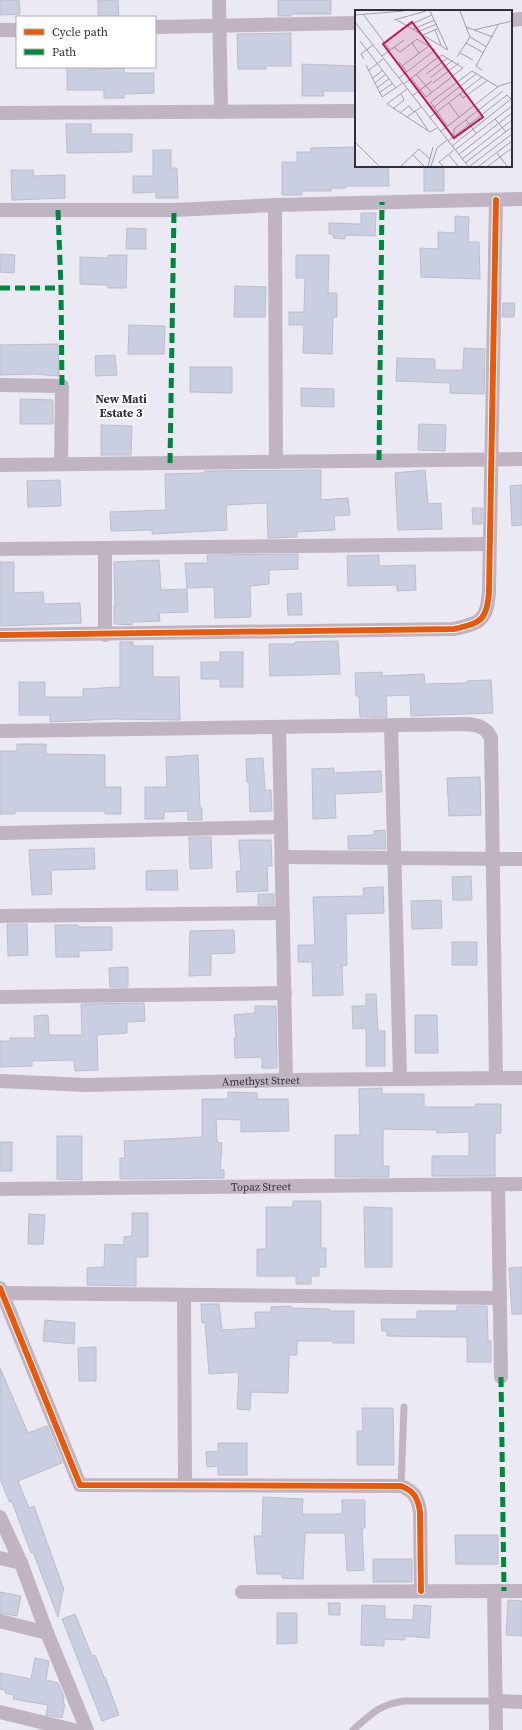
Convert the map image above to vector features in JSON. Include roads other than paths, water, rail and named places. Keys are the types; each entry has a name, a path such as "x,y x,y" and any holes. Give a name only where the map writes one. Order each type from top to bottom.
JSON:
{"street":[{"path":"219,0 221,112"},
{"path":"156,27 355,23"},
{"path":"0,30 16,30"},
{"path":"0,113 355,111"},
{"path":"0,210 174,210 275,205 522,199"},
{"path":"0,635 454,629 470,625 482,619 488,608 496,200"},
{"path":"275,205 276,462"},
{"path":"0,385 62,386 61,464"},
{"path":"0,465 522,459"},
{"path":"0,549 490,544"},
{"path":"105,548 105,634"},
{"path":"0,731 476,724 483,728 491,738 496,1078"},
{"path":"391,726 400,1079"},
{"path":"279,728 286,1080"},
{"path":"0,832 281,826"},
{"path":"282,857 522,859"},
{"path":"0,916 283,913"},
{"path":"0,997 285,993"},
{"name":"Amethyst Street","path":"0,1082 86,1085 286,1080 522,1078"},
{"path":"498,1184 501,1377"},
{"name":"Topaz Street","path":"0,1189 522,1184"},
{"path":"421,1591 420,1512 418,1500 413,1493 401,1486 186,1484 80,1485 1,1291 184,1295 500,1298"},
{"path":"184,1295 186,1484"},
{"path":"0,1517 21,1563 47,1633 87,1730"},
{"path":"0,1558 21,1563"},
{"path":"494,1591 496,1730"},
{"path":"242,1592 522,1591"},
{"path":"0,1621 47,1633"},
{"path":"496,1701 522,1702"},
{"path":"0,1712 74,1730"}],"lane":[{"path":"401,1486 404,1407"},
{"path":"353,1730 371,1714 390,1703 404,1701 496,1701"}],"district":[{"name":"New Mati Estate 3","path":"121,406"}]}
